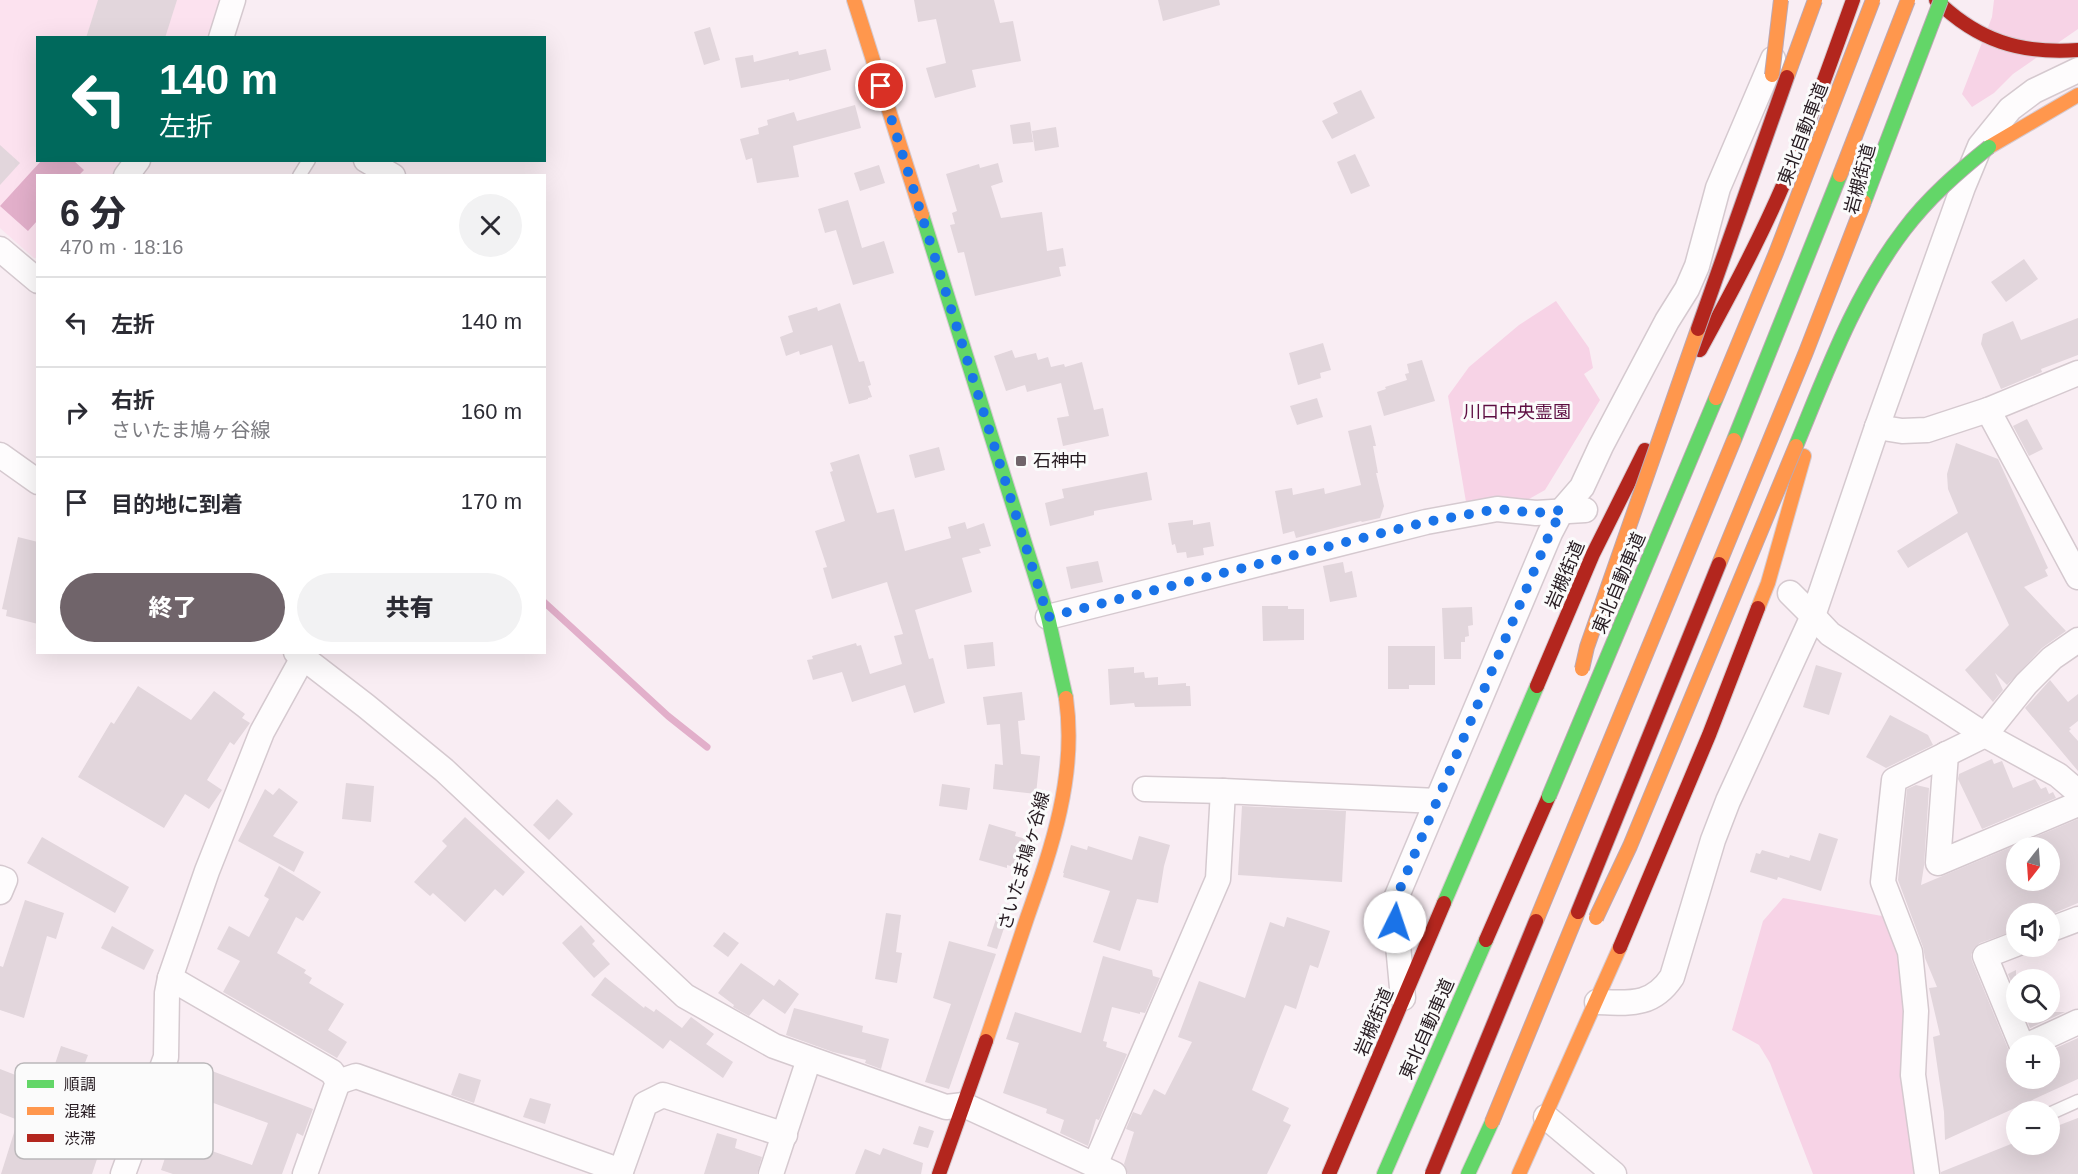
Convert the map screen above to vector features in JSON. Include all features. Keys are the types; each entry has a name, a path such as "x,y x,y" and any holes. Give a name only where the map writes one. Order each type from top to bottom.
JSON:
{"main road":[{"name":"さいたま鳩ヶ谷線","path":"854,0 1048,617 1066,699 1069,739 1064,784 1048,855 939,1174"},
{"path":"1730,236 1769,86 1778,42 1781,0"},
{"path":"1579,682 1587,647 1815,0"},
{"name":"岩槻街道","path":"1329,1174 1593,554 1631,476 1740,278 1773,208 1814,112 1853,0"},
{"name":"東北自動車道","path":"1384,1174 1549,796 1776,253 1874,0"},
{"path":"1814,112 1880,0"},
{"path":"1432,1174 1806,264 1908,0"},
{"name":"岩槻街道","path":"1858,255 1928,0"},
{"path":"1920,26 1935,0 1954,17 1996,41 2042,52 2078,50"},
{"path":"1468,1174 1492,1122 1802,362 1941,0"},
{"path":"1814,112 1827,34"},
{"path":"1590,929 1630,846 1844,331 1876,268 1914,216 1961,169 1989,147 2078,95"},
{"path":"1519,1174 1597,1002 1709,735 1768,583 1849,290"},
{"path":"1549,796 1573,704"},
{"path":"1492,1122 1530,1053 1560,991"}],"street":[{"path":"222,36 233,0"},
{"path":"1403,1000 1394,903 1550,533 1573,510 1601,446 1667,321 1687,290 1697,266 1718,188 1798,0"},
{"path":"1597,1002 1630,1003 1648,999 1662,992 1672,977 1713,840 1728,801 1813,616 1877,427 1959,198 1980,146 2010,109 2034,91 2078,70"},
{"path":"369,162 390,174"},
{"path":"0,249 36,279"},
{"path":"1877,427 1902,431 1927,430 1988,410 2078,373"},
{"path":"1988,410 2078,577"},
{"path":"0,455 36,481"},
{"path":"1048,617 1426,522 1497,509 1536,513 1573,510"},
{"path":"1790,593 1830,634 1985,735 2058,775 2078,792"},
{"path":"1927,1174 1913,1075 1916,1011 1910,952 1883,882 1894,780 1985,735 2026,684 2052,658 2078,640"},
{"path":"164,1063 166,1057 167,993 170,978 207,871 262,732 302,654 444,771 686,996 774,1046 946,1107 964,1105 1102,1171 1218,879 1223,791"},
{"path":"1946,754 1938,863 2078,804"},
{"path":"1145,789 1437,801"},
{"path":"0,878 4,880 0,892"},
{"path":"2060,926 2078,919"},
{"path":"2006,948 1985,957 2019,1035"},
{"path":"170,978 332,1072 338,1082"},
{"path":"2049,1035 2078,1022"},
{"path":"771,1174 809,1059"},
{"path":"338,1082 356,1076 620,1173 645,1104 663,1095 785,1135"},
{"path":"305,1174 338,1082"},
{"path":"1546,1117 1614,1174"},
{"path":"123,1174 129,1159"}],"lane":[{"path":"2060,1109 2078,1101"}],"shaded area":[{"path":"0,0 222,0 215,29 210,36 36,36 36,162 127,162 116,174 36,174 36,258 0,228"},
{"path":"40,162 75,162 84,170 80,174 36,174 36,222 28,231 0,206"}],"green space":[{"path":"1994,0 2078,0 2078,29 2013,74 1994,93 1972,107 1962,94 1992,17"},
{"name":"川口中央霊園","path":"1556,301 1589,348 1593,368 1584,374 1600,400 1545,490 1529,499 1466,502 1448,396 1469,367 1519,325"},
{"path":"1783,898 1882,916 1897,941 1904,983 1917,1174 1813,1174 1770,1063 1759,1045 1732,1030 1763,921"}],"building":[{"path":"98,0 177,0 166,36 87,36"},
{"path":"914,0 994,0 1000,23 1013,21 1021,61 972,70 976,87 935,98 926,68 946,63 936,19 918,22"},
{"path":"1158,0 1219,0 1220,5 1163,21"},
{"path":"710,27 720,60 704,65 694,32"},
{"path":"826,49 831,70 789,81 789,79 741,88 735,58 753,55 754,62 798,51 799,55"},
{"path":"1361,90 1375,118 1332,139 1322,121 1338,113 1333,103"},
{"path":"855,105 861,128 793,146 799,177 757,183 752,158 746,160 740,139 759,134 758,128 768,125 767,120 794,112 797,121"},
{"path":"1030,122 1033,142 1013,144 1010,125"},
{"path":"1056,127 1059,147 1035,151 1032,131"},
{"path":"0,145 20,163 0,185"},
{"path":"1355,154 1370,186 1351,194 1337,162"},
{"path":"998,163 1003,182 991,186 1001,218 1042,212 1047,251 1063,248 1066,266 1059,267 1061,276 975,296 964,252 958,253 950,225 955,224 952,213 957,211 946,174 979,164 980,168"},
{"path":"879,165 885,183 860,191 854,173"},
{"path":"848,200 862,248 884,241 894,273 853,285 836,230 825,233 818,209"},
{"path":"2024,259 2038,279 2006,302 1991,282"},
{"path":"840,303 859,362 864,361 871,385 868,386 872,397 849,404 832,345 800,355 799,351 786,356 780,337 793,332 788,316 817,307 818,311"},
{"path":"2078,318 2078,355 2041,369 2042,372 2001,389 1981,344 1983,334 2013,321 2021,340"},
{"path":"1323,343 1331,370 1320,373 1321,378 1298,385 1289,353"},
{"path":"1012,350 1015,358 1036,353 1038,360 1048,357 1051,367 1064,364 1065,367 1082,362 1094,410 1103,408 1109,436 1063,446 1057,418 1069,416 1061,383 1027,392 1025,385 1006,391 994,356"},
{"path":"1422,360 1435,401 1384,416 1377,392 1407,380 1405,374 1409,373 1407,364"},
{"path":"1317,398 1323,417 1297,425 1290,406"},
{"path":"2027,419 2043,449 2029,456 2013,426"},
{"path":"1371,425 1376,446 1373,446 1378,473 1376,473 1384,506 1380,518 1296,538 1294,531 1283,534 1275,491 1292,488 1293,495 1324,488 1325,494 1361,485 1348,431"},
{"path":"1956,443 1998,459 2048,568 2045,570 2048,576 2024,587 2066,631 2042,648 2007,685 1995,673 2003,690 1993,702 1965,670 2009,625 1967,532 1908,568 1897,551 1958,513 1948,489 1947,474"},
{"path":"939,447 945,470 915,478 909,455"},
{"path":"859,454 877,513 894,509 905,551 951,538 948,527 965,522 967,529 984,523 991,546 979,549 981,553 962,558 972,592 915,610 929,659 933,658 945,703 914,713 905,685 852,702 842,672 813,680 807,660 813,659 812,656 856,643 857,646 861,645 870,674 902,664 894,636 903,634 887,582 832,599 823,568 827,567 815,531 845,521 830,472 833,471 830,463"},
{"path":"1147,472 1152,500 1094,511 1094,515 1050,526 1045,503 1064,498 1062,489"},
{"path":"1193,520 1193,525 1210,522 1214,546 1203,548 1204,555 1187,558 1186,552 1177,553 1175,544 1172,545 1168,523"},
{"path":"18,537 36,542 36,624 6,616 7,610 2,609"},
{"path":"1098,561 1103,582 1071,589 1066,567"},
{"path":"1343,562 1345,573 1352,571 1357,597 1330,602 1323,566"},
{"path":"1262,606 1288,606 1288,609 1304,609 1304,640 1263,641"},
{"path":"1472,607 1473,625 1468,626 1469,636 1465,637 1465,642 1461,642 1461,659 1444,659 1442,608"},
{"path":"993,642 995,666 967,669 964,645"},
{"path":"1388,646 1435,646 1435,685 1409,685 1409,689 1388,689"},
{"path":"1816,665 1842,673 1829,715 1803,707"},
{"path":"1134,667 1134,673 1144,672 1145,678 1158,677 1158,685 1186,683 1186,686 1190,686 1191,706 1135,707 1134,703 1110,705 1108,669"},
{"path":"2050,680 2068,702 2078,694 2078,721 2069,728 2071,729 2069,731 2078,741 2078,771 2025,708"},
{"path":"138,686 191,720 214,691 245,714 242,718 250,723 234,745 230,742 207,780 222,790 209,809 185,794 164,828 78,777 111,722 114,724"},
{"path":"1022,692 1025,720 1018,721 1021,754 1040,756 1036,794 993,789 995,764 1003,765 1000,724 987,725 983,697"},
{"path":"1890,715 1928,735 1933,745 1886,768 1866,757"},
{"path":"1992,759 1994,764 2002,761 2013,788 2035,779 2041,789 2046,787 2049,794 2053,792 2056,798 1982,829 1958,779 1959,774"},
{"path":"346,783 374,786 371,822 342,819"},
{"path":"942,784 970,788 967,810 939,806"},
{"path":"1916,785 1929,788 1921,885 2006,849 2006,891 2060,891 2060,837 2035,837 2078,819 2078,903 2060,911 2060,903 2006,903 2006,934 1980,943 1971,955 2006,1044 2006,1089 2056,1089 2030,1101 2006,1101 2006,1112 1945,1140 1944,1112 1933,1037 1940,1035 1929,988 1937,987 1898,880 1907,789"},
{"path":"279,788 298,802 273,836 304,852 294,872 238,841 265,789 273,795"},
{"path":"557,799 573,814 549,840 533,825"},
{"path":"1242,806 1346,811 1342,882 1238,875"},
{"path":"465,817 525,872 503,896 495,889 465,922 433,893 430,896 414,882 447,846 442,841"},
{"path":"989,824 1016,832 1015,836 1026,839 1018,868 1007,865 1007,868 979,860"},
{"path":"1819,833 1838,839 1821,891 1778,877 1777,880 1750,872 1756,853 1760,854 1762,850 1810,861"},
{"path":"1139,836 1170,845 1158,903 1137,899 1120,951 1093,942 1110,891 1063,877 1063,873 1071,845 1087,850 1088,846 1132,860"},
{"path":"42,837 129,887 115,913 27,863"},
{"path":"279,866 321,892 303,921 296,917 277,953 306,970 304,973 312,978 309,983 344,1004 328,1030 347,1042 337,1058 223,992 240,961 217,949 229,926 249,937 269,899 264,896"},
{"path":"25,900 64,913 56,939 47,936 24,1018 0,1010 0,966 3,967"},
{"path":"886,913 901,915 896,952 902,953 897,983 875,979"},
{"path":"998,913 1008,916 997,949 987,946"},
{"path":"1287,917 1330,931 1318,968 1310,965 1296,1009 1285,1005 1252,1090 1289,1108 1283,1121 1291,1125 1267,1174 1128,1174 1124,1164 1134,1132 1126,1129 1133,1112 1141,1115 1154,1089 1165,1095 1192,1042 1178,1037 1199,981 1245,998 1270,922 1284,927"},
{"path":"581,925 595,941 592,944 610,964 594,978 562,943"},
{"path":"112,926 154,950 144,970 101,948"},
{"path":"724,932 739,943 728,957 713,946"},
{"path":"949,941 996,954 949,1089 925,1082 951,1004 933,998"},
{"path":"1103,956 1152,970 1153,976 1160,978 1145,1013 1140,1012 1140,1014 1112,1007 1103,1041 1107,1042 1106,1047 1127,1054 1099,1120 1096,1119 1088,1146 1060,1133 1064,1120 1046,1113 1047,1109 1003,1093 1019,1043 1006,1039 1015,1012 1081,1033"},
{"path":"741,963 774,986 779,979 799,994 785,1014 763,999 749,1016 733,1007 734,1005 718,993"},
{"path":"605,977 644,1008 645,1006 654,1012 656,1009 682,1028 691,1017 714,1034 706,1044 733,1062 723,1078 670,1040 663,1049 591,995"},
{"path":"794,1008 863,1026 862,1032 889,1039 881,1069 865,1063 866,1060 833,1052 786,1035"},
{"path":"2028,1023 2041,1023 2030,1028"},
{"path":"2078,1038 2078,1079 2060,1087 2060,1046"},
{"path":"61,1046 88,1055 85,1063 55,1063"},
{"path":"0,1069 15,1075 15,1119 0,1113"},
{"path":"213,1071 313,1109 303,1136 297,1133 282,1174 173,1174 161,1170 165,1159 213,1159 213,1151 252,1165 268,1123 213,1103"},
{"path":"459,1073 481,1080 474,1103 451,1095"},
{"path":"530,1098 551,1104 545,1124 523,1117"},
{"path":"2078,1118 2078,1174 1941,1174 1941,1172 2006,1146 2006,1155 2060,1155 2060,1125"},
{"path":"919,1126 934,1131 928,1148 913,1144"},
{"path":"15,1130 15,1159 97,1159 92,1174 1,1174"},
{"path":"717,1133 737,1139 735,1148 762,1157 757,1174 704,1174"},
{"path":"883,1148 923,1163 921,1174 855,1174 865,1149 880,1155"}],"waterway":[{"path":"546,604 668,716 707,747"}],"traffic: fast":[{"path":"1864,202 1941,0"},
{"path":"1796,446 1843,334 1871,280 1887,255 1913,218 1933,196 1989,147"},
{"path":"1734,440 1840,175"},
{"path":"922,215 1048,617 1066,698"},
{"path":"1549,796 1716,398"},
{"path":"1444,903 1537,686"},
{"path":"1384,1174 1486,940"},
{"path":"1468,1174 1492,1122"}],"traffic: slow":[{"path":"854,0 922,215"},
{"path":"1772,75 1781,0"},
{"path":"1787,77 1815,0"},
{"path":"1716,398 1776,253 1873,0"},
{"path":"1840,175 1908,0"},
{"path":"1989,147 2078,95"},
{"path":"1719,564 1806,352 1864,202"},
{"path":"1582,669 1587,647 1698,329"},
{"path":"1536,921 1734,440"},
{"path":"1596,918 1630,846 1796,446"},
{"path":"1758,608 1768,583 1804,456"},
{"path":"986,1041 1045,864 1060,810 1068,755 1069,727 1066,698"},
{"path":"1492,1122 1578,912"},
{"path":"1519,1174 1620,947"}],"traffic: jam":[{"path":"1700,350 1754,247 1784,183 1853,0"},
{"path":"1936,0 1968,26 2001,42 2037,50 2078,50"},
{"path":"1698,329 1787,77"},
{"path":"1537,686 1593,554 1645,450"},
{"path":"1578,912 1719,564"},
{"path":"1620,947 1709,735 1758,608"},
{"path":"1486,940 1549,796"},
{"path":"1329,1174 1444,903"},
{"path":"1432,1174 1536,921"},
{"path":"939,1174 986,1041"}],"place":[{"name":"石神中","path":"1021,461"}],"route":[{"path":"881,86 1048,617 1426,522 1497,509 1536,513 1562,510 1550,533 1394,903 1395,922"}]}
